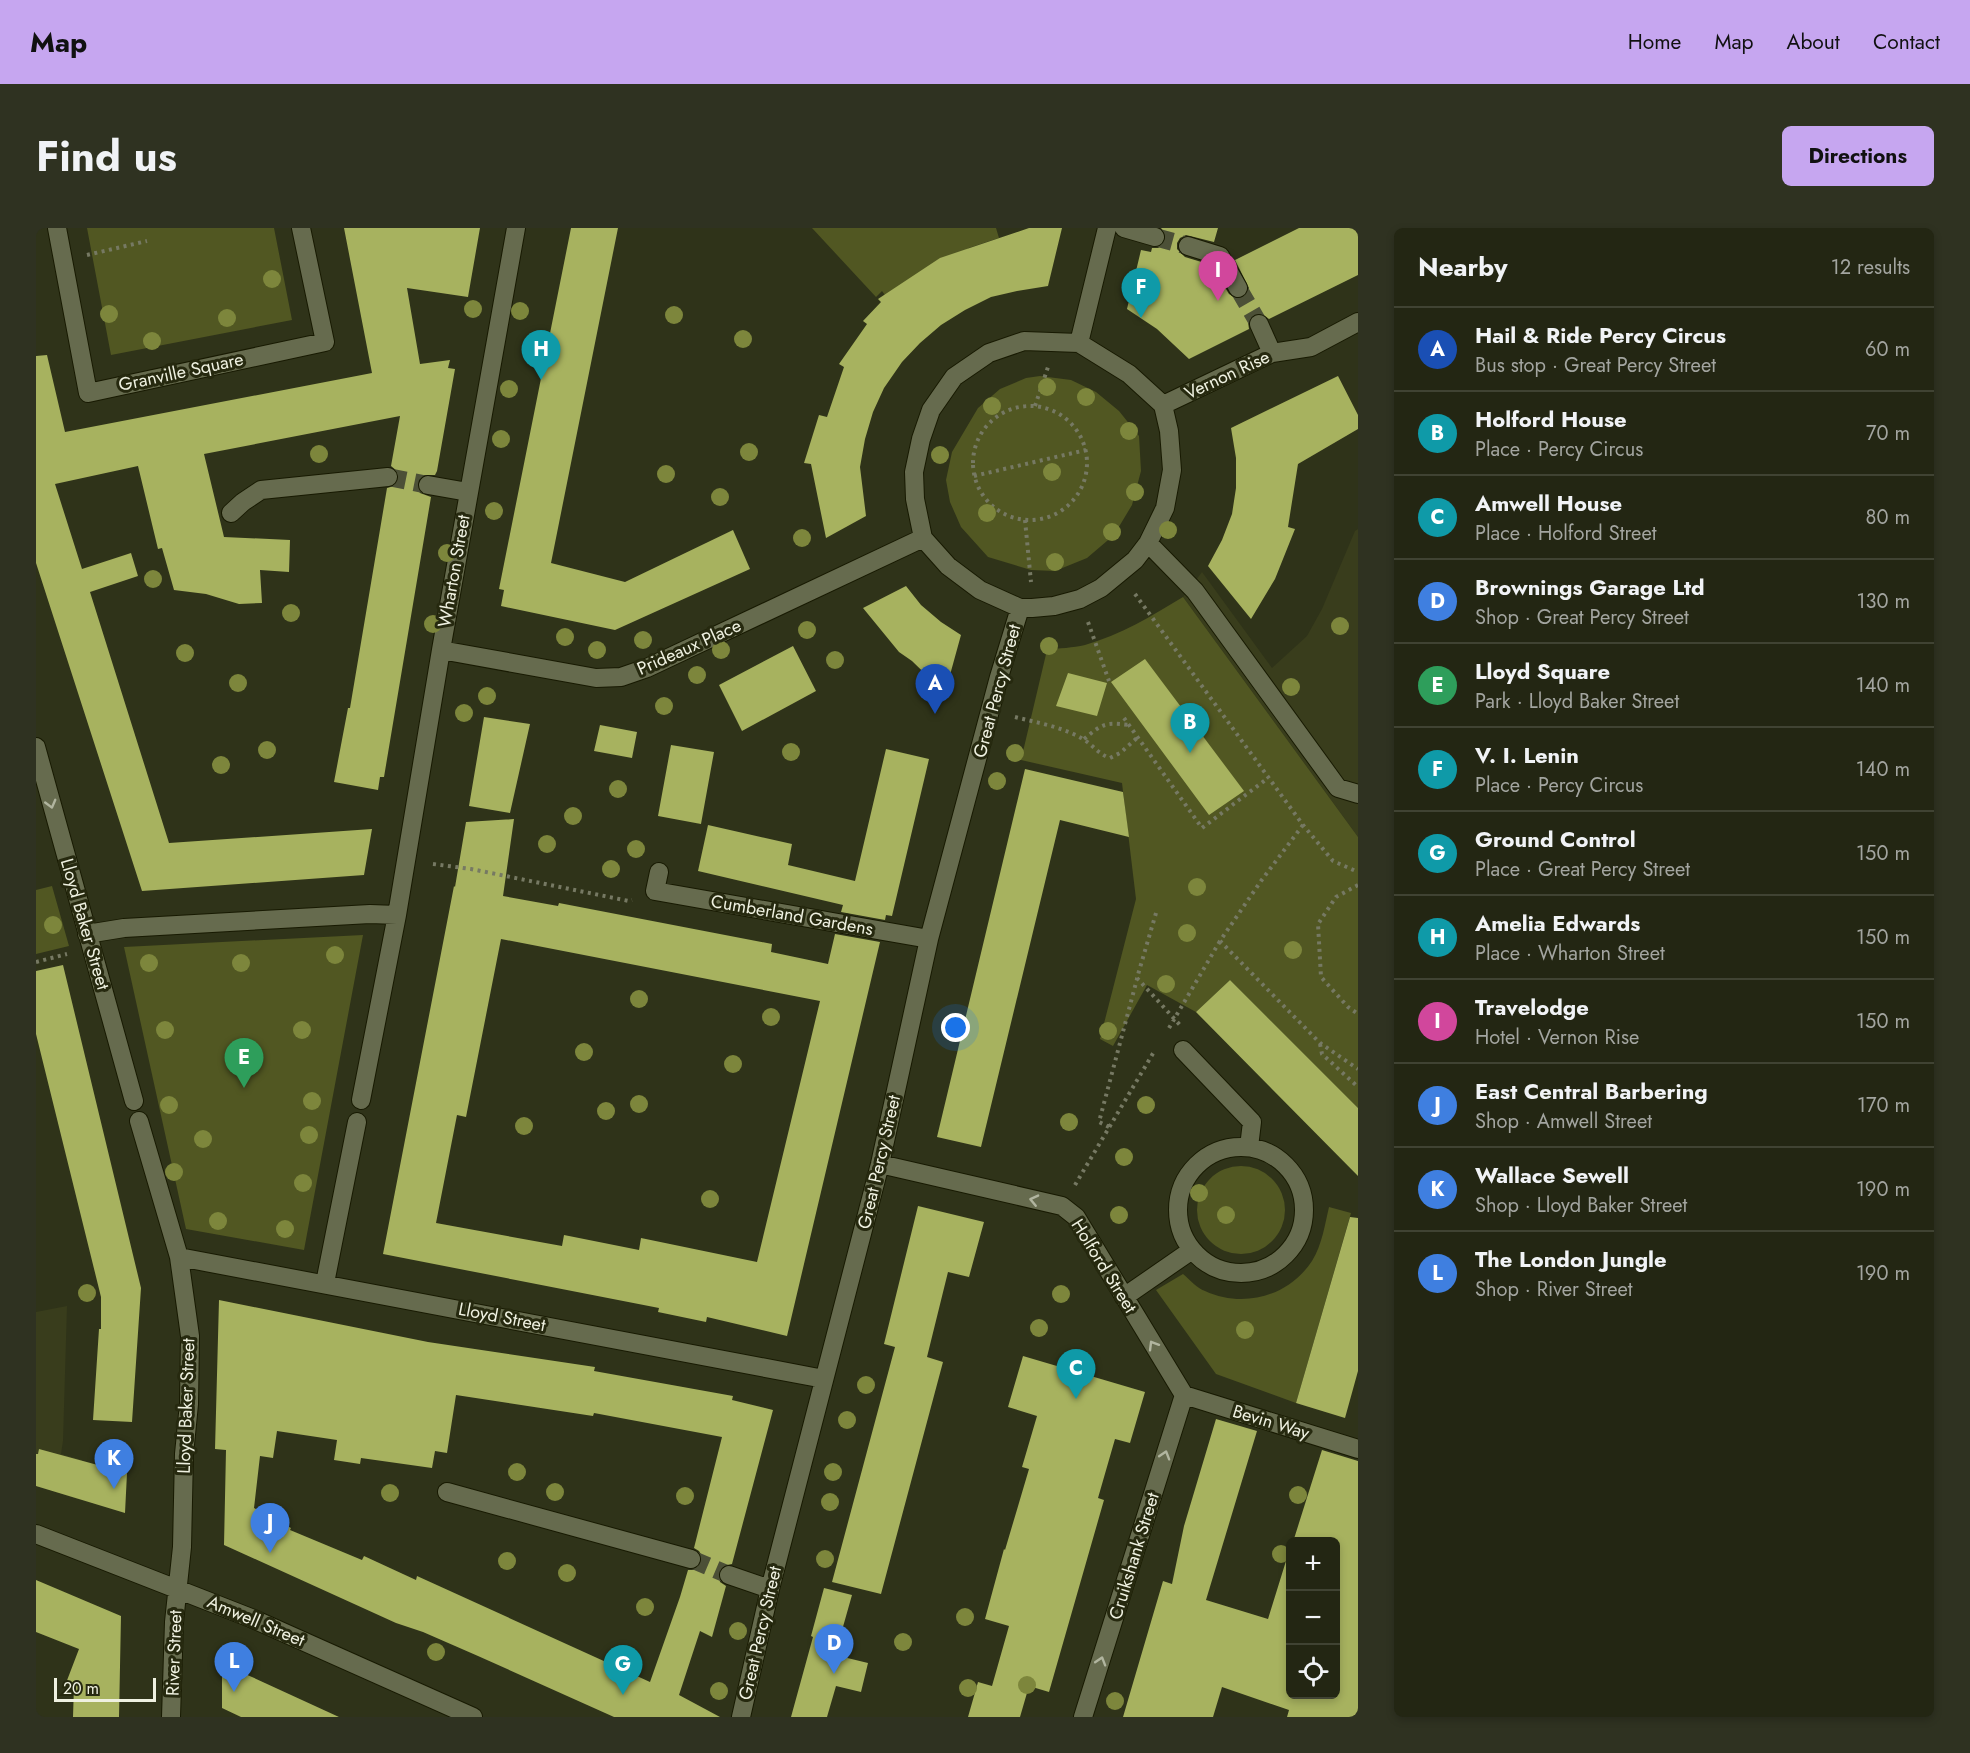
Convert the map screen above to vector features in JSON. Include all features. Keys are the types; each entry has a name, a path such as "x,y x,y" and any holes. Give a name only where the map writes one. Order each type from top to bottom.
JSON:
{"street":[{"name":"Granville Square","path":"57,228 88,393 325,342 301,228"},
{"name":"Wharton Street","path":"361,1100 397,915 468,492 516,228"},
{"path":"1080,343 1107,228"},
{"path":"1124,228 1155,237"},
{"path":"1188,246 1220,256 1238,288"},
{"name":"Vernon Rise","path":"1163,405 1272,353 1311,347 1358,322"},
{"path":"1259,324 1272,353"},
{"path":"1024,341 1054,341 1080,343 1129,374 1163,405 1169,431 1172,470 1165,508 1148,543 1135,560 1101,588 1080,599 1054,606 1026,608 980,590 948,566 923,538 915,499 914,472 921,439 931,410 954,377 989,353 1024,341"},
{"path":"231,513 243,501 261,490 388,477"},
{"path":"428,484 468,492"},
{"name":"Prideaux Place","path":"441,650 596,678 621,677 647,668 923,538"},
{"path":"1148,543 1195,591 1338,788 1358,794"},
{"name":"Great Percy Street","path":"741,1717 770,1588 880,1164 929,939 999,677 1026,608"},
{"name":"Lloyd Baker Street","path":"36,747 134,1101"},
{"path":"655,891 659,872"},
{"name":"Cumberland Gardens","path":"655,891 929,939"},
{"path":"87,934 124,928 370,914 397,915"},
{"path":"1184,1050 1252,1122 1249,1147"},
{"name":"Lloyd Baker Street","path":"139,1121 179,1257 190,1336 182,1547 177,1588"},
{"path":"324,1283 357,1122"},
{"path":"1249,1147 1269,1153 1286,1165 1298,1181 1304,1201 1304,1222 1296,1241 1284,1257 1275,1263 1267,1268 1246,1273 1226,1272 1207,1264 1192,1250 1182,1234 1178,1216 1179,1197 1186,1179 1197,1164 1213,1154 1231,1148 1249,1147"},
{"name":"Holford Street","path":"880,1164 1062,1206 1076,1218 1184,1395"},
{"path":"1124,1297 1192,1250"},
{"name":"Lloyd Street","path":"179,1257 824,1379"},
{"name":"Bevin Way","path":"1184,1395 1358,1449"},
{"name":"Cruikshank Street","path":"1083,1717 1184,1395"},
{"path":"447,1492 691,1560"},
{"name":"Amwell Street","path":"36,1534 251,1618 473,1717"},
{"path":"729,1575 770,1588"},
{"name":"River Street","path":"171,1717 177,1588"}],"path":[{"path":"63,261 147,241"},
{"path":"1035,406 1046,376 1054,341"},
{"path":"1035,406 1052,410 1068,420 1079,433 1086,450 1087,468 1083,485 1073,500 1060,512 1043,519 1026,520 1008,516 993,507 981,493 974,476 973,458 978,441 987,426 1000,414 1017,407 1035,406"},
{"path":"974,476 1086,450"},
{"path":"1026,520 1031,570 1026,608"},
{"path":"1120,574 1303,825 1333,861 1358,872"},
{"path":"1080,599 1109,681"},
{"path":"991,712 1048,725 1084,739 1101,755 1110,758 1120,753 1138,737"},
{"path":"1124,718 1202,828 1268,778"},
{"path":"1084,739 1100,725 1111,723 1129,725"},
{"path":"1168,1029 1220,941 1303,825"},
{"path":"450,866 629,901 655,891"},
{"path":"1358,885 1336,897 1318,924 1321,977 1348,1007 1358,1014"},
{"path":"1109,1127 1099,1122 1156,913"},
{"path":"1220,941 1320,1043 1358,1069"},
{"path":"1137,978 1193,1040 1184,1050"},
{"path":"1320,1043 1322,1054 1358,1087"},
{"path":"1062,1206 1156,1048"}],"shaded area":[{"path":"87,228 274,228 292,320 111,355"},
{"path":"812,228 996,228 999,238 969,248 890,302 882,291 876,297"},
{"path":"1040,376 1071,380 1096,392 1119,411 1139,436 1141,471 1132,505 1114,535 1087,558 1055,571 1031,570 988,557 961,527 950,502 946,480 952,452 978,408 1000,389 1026,378"},
{"path":"1358,529 1358,837 1183,597 1202,572 1272,668 1307,636 1322,609 1355,531"},
{"path":"1183,597 1358,837 1358,1108 1230,980 1196,1012 1147,985 1113,1046 1100,1039 1136,899 1122,783 1021,760 1047,650 1076,647 1111,636"},
{"path":"52,886 69,946 36,954 36,890"},
{"path":"363,935 304,1250 186,1229 124,947"},
{"path":"1241,1166 1266,1173 1278,1185 1285,1210 1278,1235 1266,1247 1241,1254 1216,1247 1204,1235 1197,1210 1204,1185 1216,1173"},
{"path":"1329,1207 1351,1213 1296,1403 1216,1374 1156,1290 1183,1274 1205,1291 1235,1299 1250,1299 1278,1291 1291,1283 1312,1261 1321,1241"},
{"path":"67,1306 61,1454 82,1460 78,1499 36,1486 36,1312"}],"building":[{"path":"344,228 480,228 468,297 407,288 420,364 450,360 448,368 455,369 437,471 435,475 424,475 417,483 420,493 431,497 384,777 380,777 378,790 334,782 348,708 350,708 387,488 394,486 398,481 397,471 391,466 400,416 204,454 224,537 290,540 289,572 260,570 262,603 239,604 206,594 174,590 162,548 158,549 138,466 55,484 82,569 131,553 138,576 90,592 169,843 372,829 364,875 142,891 36,563 36,356 47,355 65,432 372,373"},
{"path":"571,228 618,228 551,563 625,582 733,530 750,569 615,630 501,606 504,590 499,589"},
{"path":"1029,228 1062,228 1048,286 991,297 965,310 941,325 902,362 884,388 873,412 865,439 860,467 866,516 826,538 811,464 804,463 819,415 827,417 844,367 839,364 867,324 863,321 881,302 878,299 940,258"},
{"path":"1161,228 1218,228 1214,242 1186,235 1180,238 1177,249 1185,257 1208,264 1205,276 1215,271 1229,294 1237,299 1244,297 1249,288 1235,260 1299,228 1358,228 1358,275 1269,319 1261,313 1254,314 1248,322 1249,329 1189,359 1157,329 1127,309 1141,250 1151,252 1152,248 1163,245 1166,235"},
{"path":"1338,376 1358,415 1358,429 1298,464 1288,527 1295,529 1275,579 1251,619 1208,566 1222,540 1232,514 1236,488 1236,458 1231,428"},
{"path":"906,586 921,605 961,635 945,693 912,661 899,652 863,608"},
{"path":"793,646 816,691 742,731 719,685"},
{"path":"1145,659 1244,791 1209,815 1111,682"},
{"path":"1068,673 1107,683 1097,716 1056,706"},
{"path":"484,717 530,724 510,813 469,806"},
{"path":"600,725 637,732 632,758 594,751"},
{"path":"671,745 714,752 701,824 658,816"},
{"path":"886,749 929,759 892,916 886,915 885,920 841,912 843,905 698,871 708,825 792,844 788,865 855,881"},
{"path":"1025,769 1123,792 1129,837 1060,820 981,1147 937,1137"},
{"path":"514,819 503,896 558,906 559,903 772,944 771,952 828,964 835,934 880,942 787,1336 707,1317 706,1322 658,1312 659,1308 383,1254 466,822","holes":["501,939 820,1001 757,1262 641,1238 639,1250 564,1235 562,1246 436,1223 457,1115 466,1117"]},
{"path":"63,965 141,1288 132,1422 93,1420 99,1329 101,1329 101,1297 36,1034 36,971"},
{"path":"1230,980 1358,1108 1358,1176 1196,1012"},
{"path":"918,1206 984,1222 969,1277 948,1272 927,1357 943,1362 881,1594 832,1582 895,1347 884,1344"},
{"path":"1350,1217 1358,1218 1358,1371 1345,1418 1296,1403"},
{"path":"219,1300 428,1342 595,1367 594,1371 733,1396 732,1400 773,1410 732,1564 722,1566 718,1572 720,1582 726,1586 712,1637 700,1631 679,1695 720,1717 614,1717 423,1632 396,1623 224,1545 226,1450 215,1449","holes":["456,1395 593,1416 594,1413 722,1437 694,1548 702,1556 702,1563 694,1570 688,1570 650,1682 417,1576 416,1580 364,1556 362,1560 290,1530 291,1528 254,1508 260,1456 273,1458 277,1431 337,1440 334,1460 360,1464 361,1458 432,1468 435,1451 447,1453"]},
{"path":"1023,1356 1145,1392 1130,1443 1115,1439 1098,1498 1104,1500 1049,1692 1029,1686 1020,1717 968,1717 978,1682 992,1686 1009,1626 985,1619 1029,1469 1022,1467 1037,1416 1008,1407"},
{"path":"1216,1419 1257,1431 1206,1600 1268,1619 1286,1561 1286,1699 1340,1699 1340,1537 1295,1537 1322,1450 1358,1461 1358,1717 1287,1717 1289,1710 1222,1687 1213,1717 1123,1717 1163,1581 1172,1584 1184,1526"},
{"path":"39,1449 127,1473 125,1513 36,1486 36,1454"},
{"path":"36,1580 121,1616 119,1717 73,1717 74,1685 66,1683 79,1649 36,1632"},
{"path":"824,1588 852,1595 835,1655 868,1663 861,1692 836,1686 827,1717 791,1717 813,1637 811,1636"},
{"path":"222,1664 339,1717 241,1717 222,1708"}],"tunnel":[{"path":"1155,237 1188,246"},
{"path":"1238,288 1259,324"},
{"path":"388,477 428,485"},
{"path":"691,1559 729,1575"}],"place":[{"name":"Travelodge","path":"1218,301"},
{"name":"V. I. Lenin","path":"1141,318"},
{"name":"Amelia Edwards","path":"541,380"},
{"name":"Hail & Ride Percy Circus","path":"935,714"},
{"name":"Holford House","path":"1190,753"},
{"name":"Lloyd Square","path":"244,1088"},
{"name":"Amwell House","path":"1076,1399"},
{"name":"Wallace Sewell","path":"114,1489"},
{"name":"East Central Barbering","path":"270,1553"},
{"name":"Brownings Garage Ltd","path":"834,1674"},
{"name":"The London Jungle","path":"234,1692"},
{"name":"Ground Control","path":"623,1695"}]}
